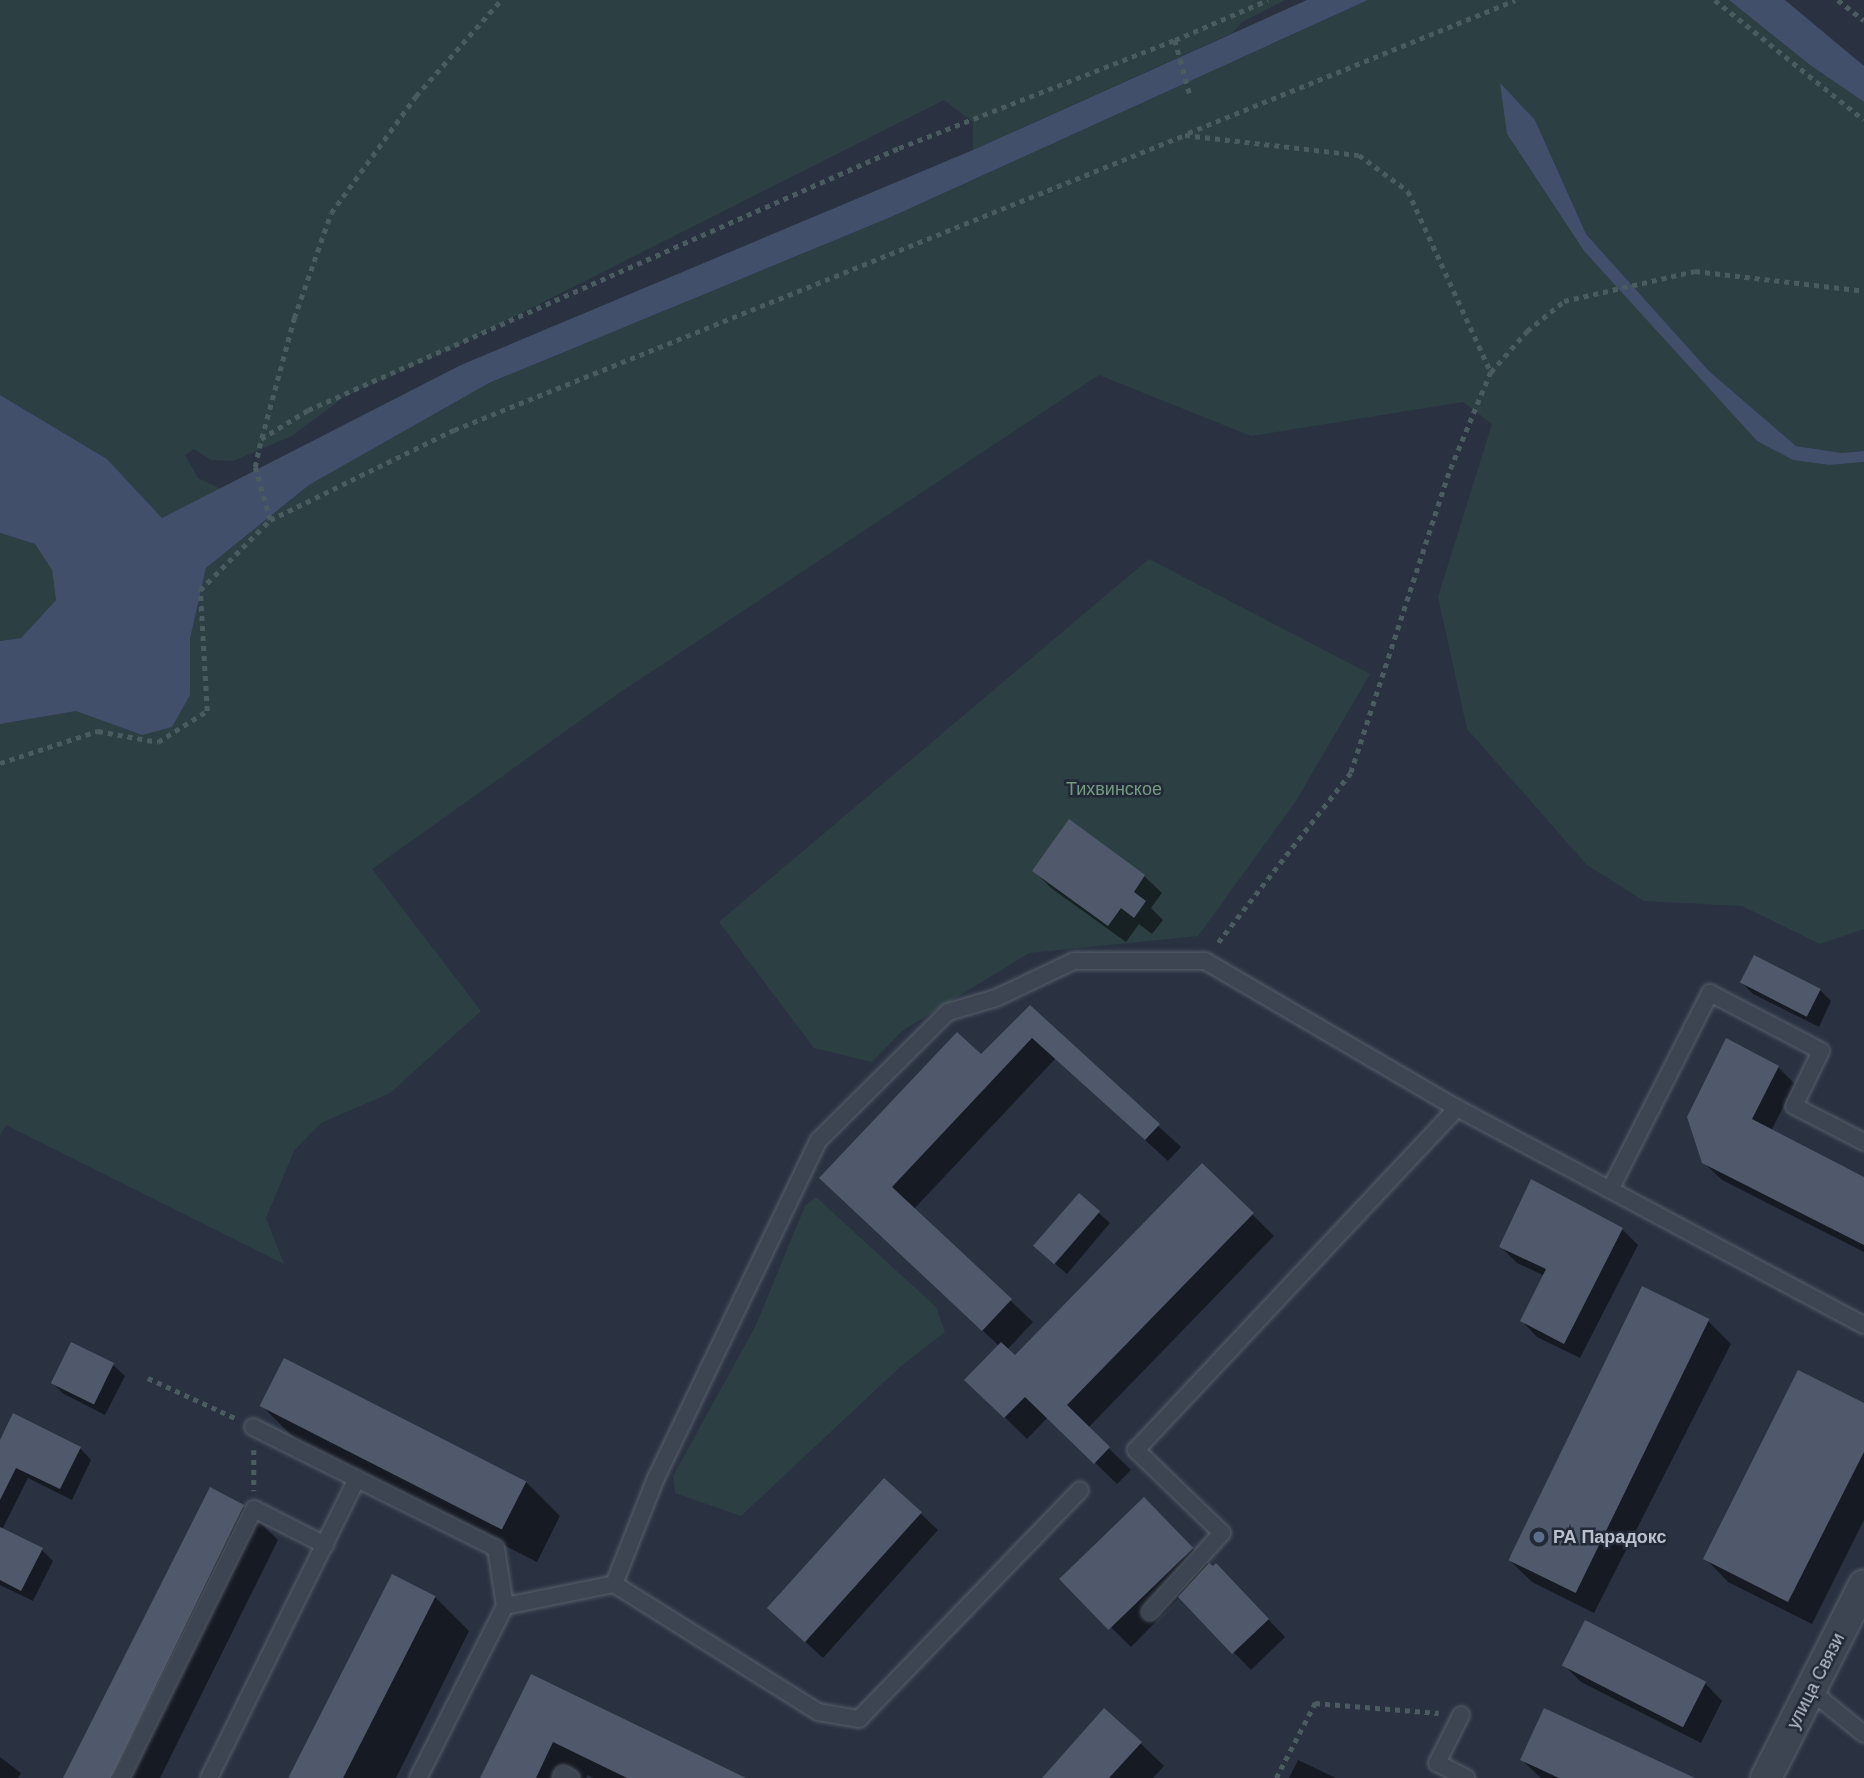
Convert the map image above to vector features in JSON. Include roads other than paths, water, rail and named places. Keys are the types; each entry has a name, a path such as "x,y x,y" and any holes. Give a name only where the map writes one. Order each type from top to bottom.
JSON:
{"street":[{"name":"улица Связи","path":"1766,1778 1864,1584"}],"lane":[{"path":"614,1584 656,1478 818,1142 948,1012 996,998 1074,961 1205,961 1457,1108 1864,1325"},
{"path":"1610,1190 1710,993 1821,1051 1794,1106 1864,1142"},
{"path":"1150,1612 1222,1533 1136,1450 1457,1108"},
{"path":"253,1427 496,1548 505,1606 418,1778"},
{"path":"209,1778 357,1479"},
{"path":"505,1606 614,1584 818,1712 859,1719 1080,1490"},
{"path":"121,1778 254,1509 324,1545"},
{"path":"1811,1691 1864,1734"},
{"path":"1461,1715 1437,1763 1466,1778"},
{"path":"561,1778 563,1774 571,1778"}],"water":[{"path":"1307,0 1368,0 891,217 489,383 309,485 206,568 190,639 190,695 172,727 142,735 76,711 0,724 0,641 21,638 56,600 52,570 35,544 0,533 0,395 107,459 162,518 461,365 973,150"},
{"path":"1729,0 1785,0 1864,66 1864,102 1810,65"},
{"path":"1500,83 1535,120 1586,234 1709,371 1796,446 1842,453 1864,451 1864,462 1829,465 1793,460 1757,441 1584,251 1507,134"}],"place":[{"name":"РА Парадокс","path":"1539,1537"}],"park label":[{"name":"Тихвинское","path":"1114,789"}]}
